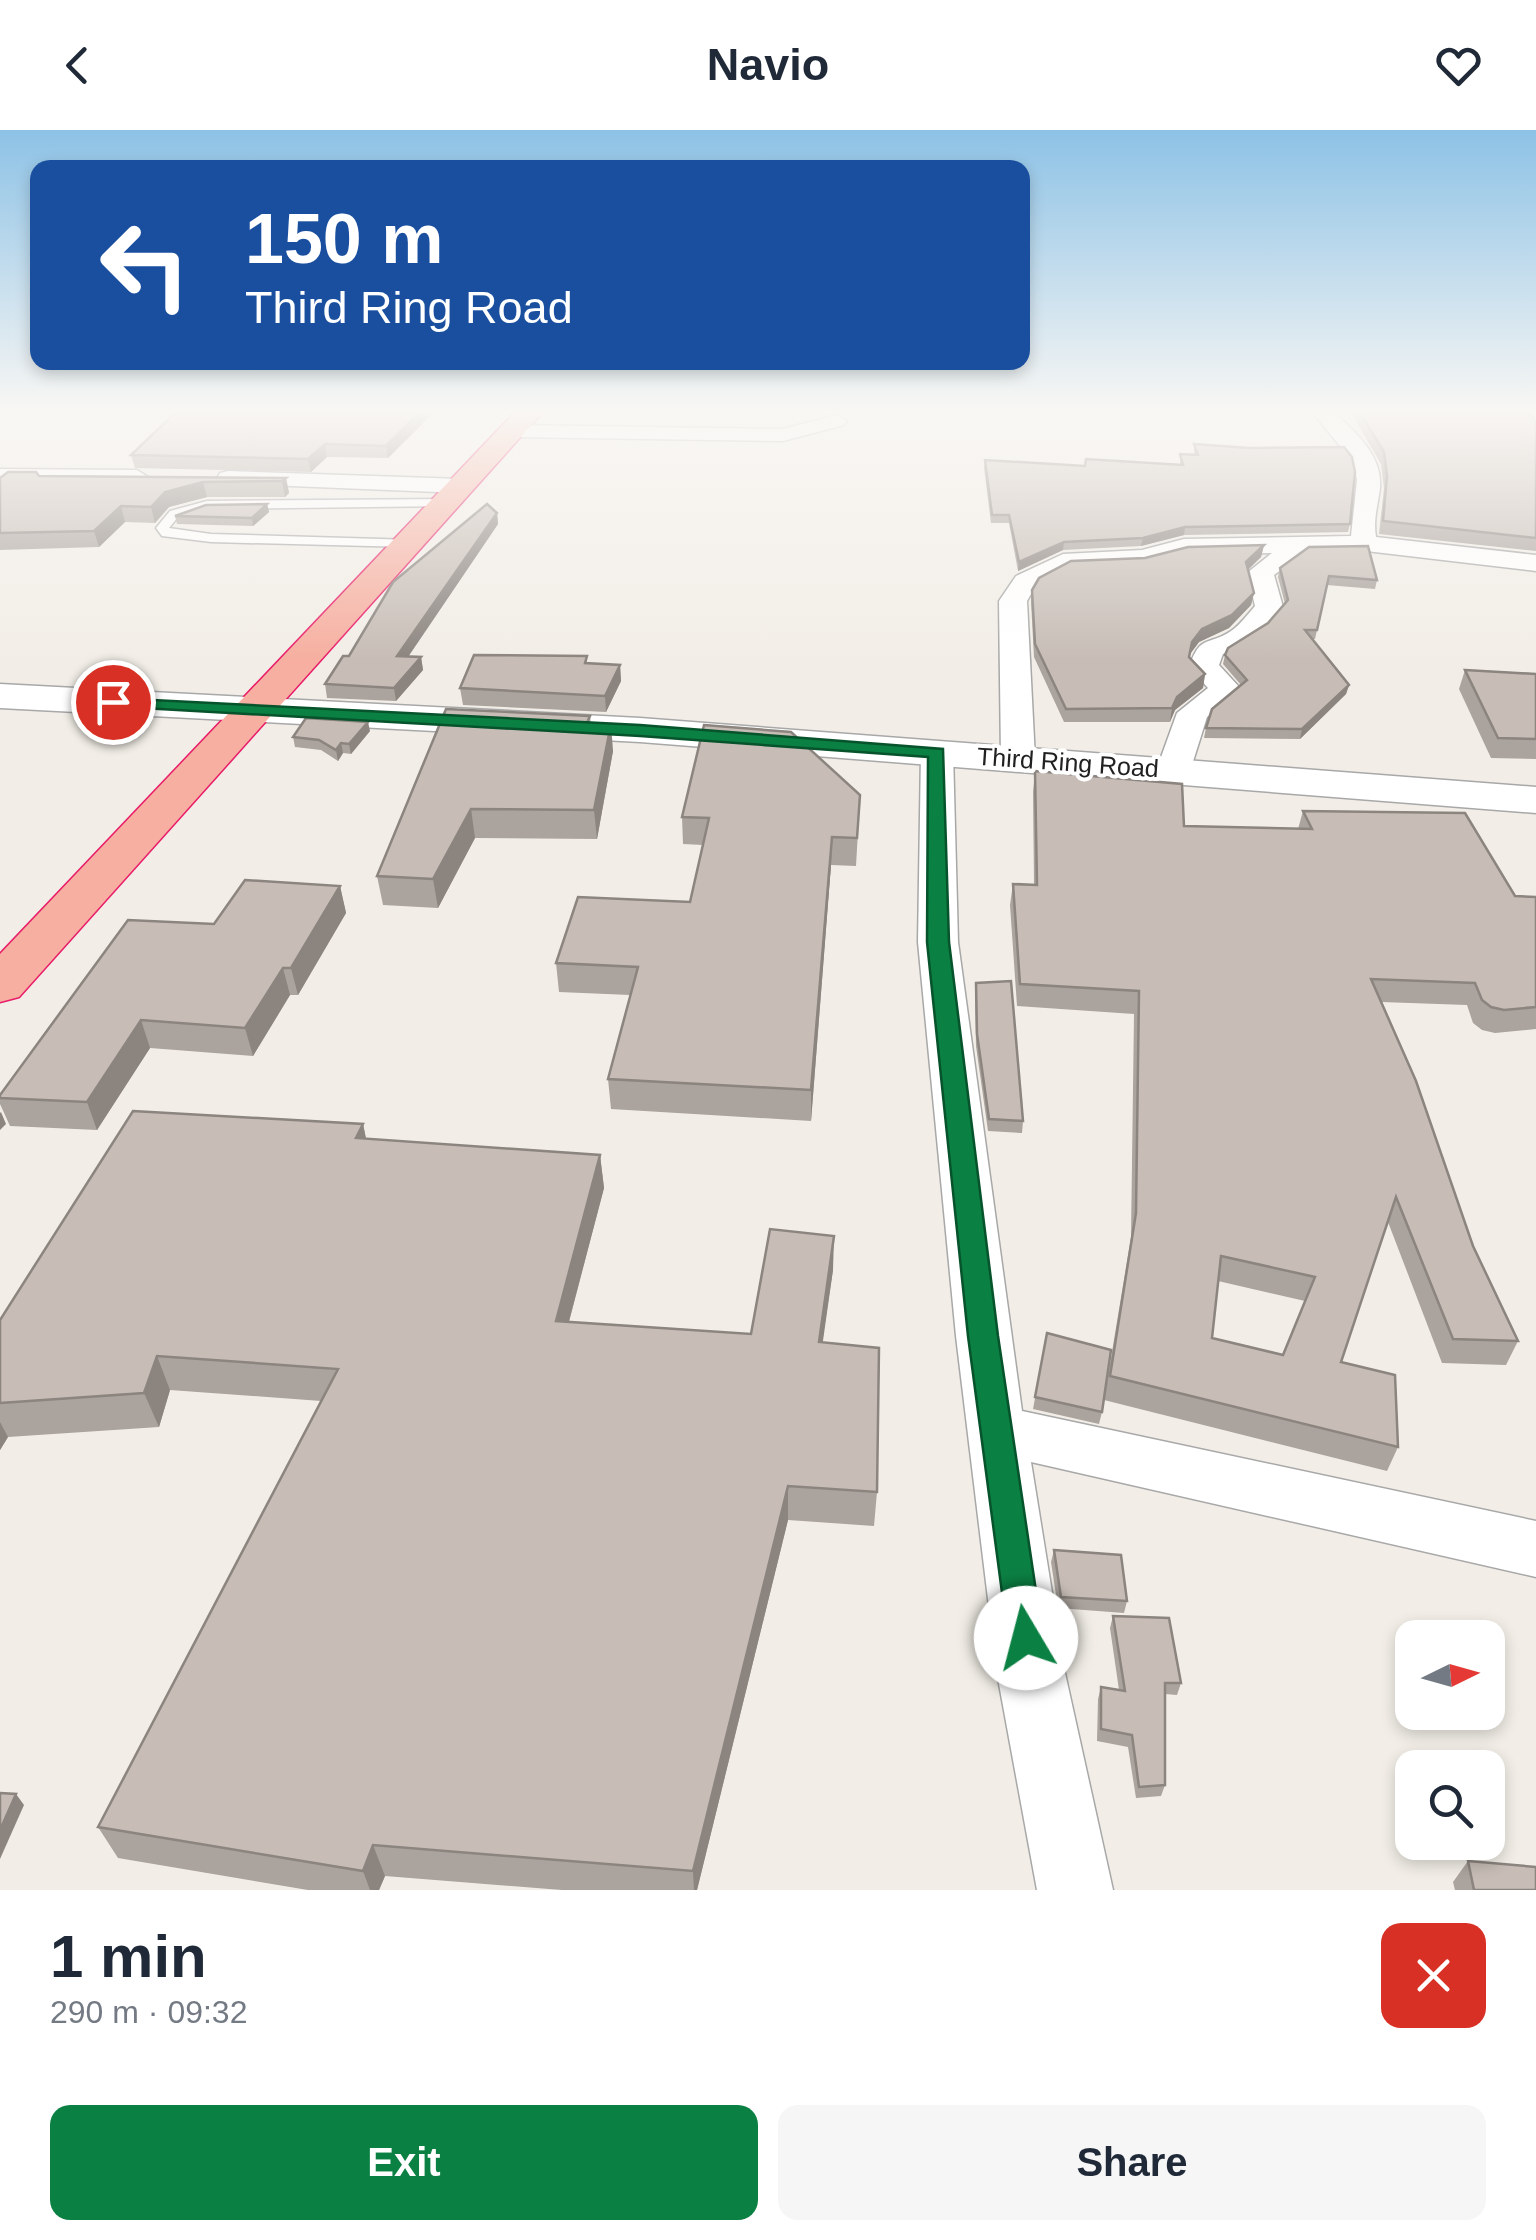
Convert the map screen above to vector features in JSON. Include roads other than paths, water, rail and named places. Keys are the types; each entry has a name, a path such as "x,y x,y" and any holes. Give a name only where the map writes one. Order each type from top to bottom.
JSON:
{"highway":[{"path":"0,986 454,495"}],"street":[{"path":"1364,495 1359,529 1366,543"},
{"path":"1018,759 1013,601 1025,582 1063,562 1143,558 1184,547 1366,543 1536,562"},
{"path":"1173,770 1193,713 1226,689 1204,667 1210,649 1242,636 1268,606 1260,573 1296,547"},
{"name":"Third Ring Road","path":"0,696 640,730 1536,800"},
{"path":"937,752 938,942 996,1430 1030,1673 1075,1890"},
{"path":"996,1430 1536,1548"}],"lane":[{"path":"410,543 182,536 162,528 174,514 207,506 452,495"},
{"path":"302,516 312,503"},
{"path":"281,540 292,528"}]}
